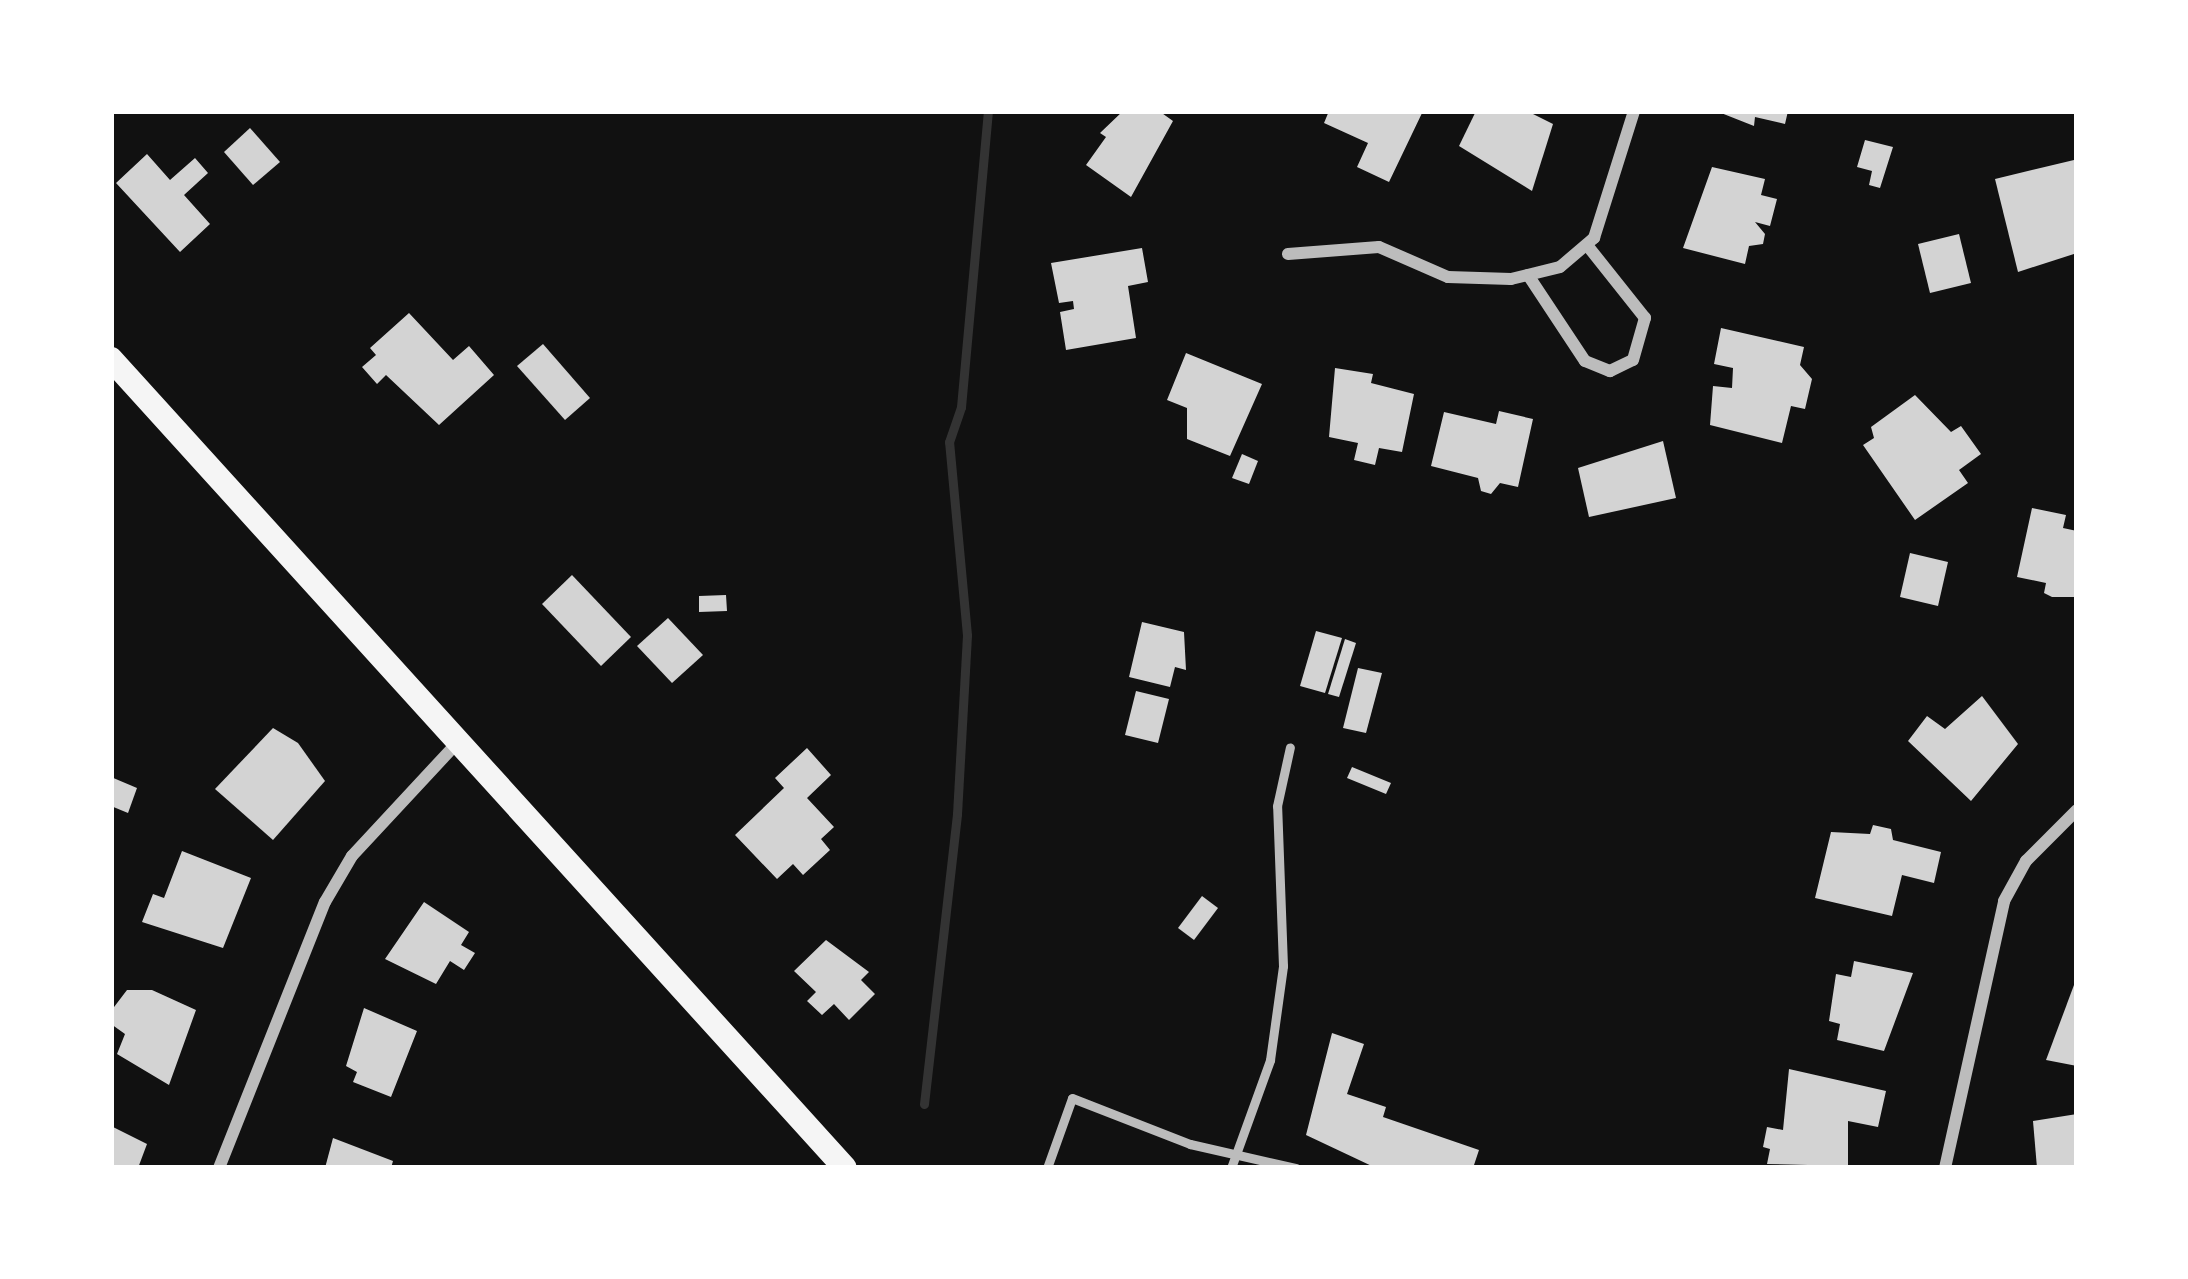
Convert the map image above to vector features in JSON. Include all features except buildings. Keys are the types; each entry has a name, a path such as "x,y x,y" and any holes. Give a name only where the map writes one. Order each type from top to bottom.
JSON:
{"main road":[{"path":"111,359 845,1168"}],"street":[{"path":"1288,254 1379,247 1448,277 1528,275 1560,267 1587,244 1612,197 1634,111"},
{"path":"1528,275 1585,361 1610,371 1633,360 1646,318 1587,244"},
{"path":"219,1168 325,902 352,856 458,742"},
{"path":"1945,1168 2004,901 2026,861 2077,810"}],"lane":[{"path":"1232,1168 1270,1060 1283,966 1274,877 1290,747"},
{"path":"1047,1168 1072,1098 1190,1144 1238,1151 1297,1168"}],"waterway":[{"path":"924,1104 957,814 967,635 949,442 961,407 988,111"}]}
